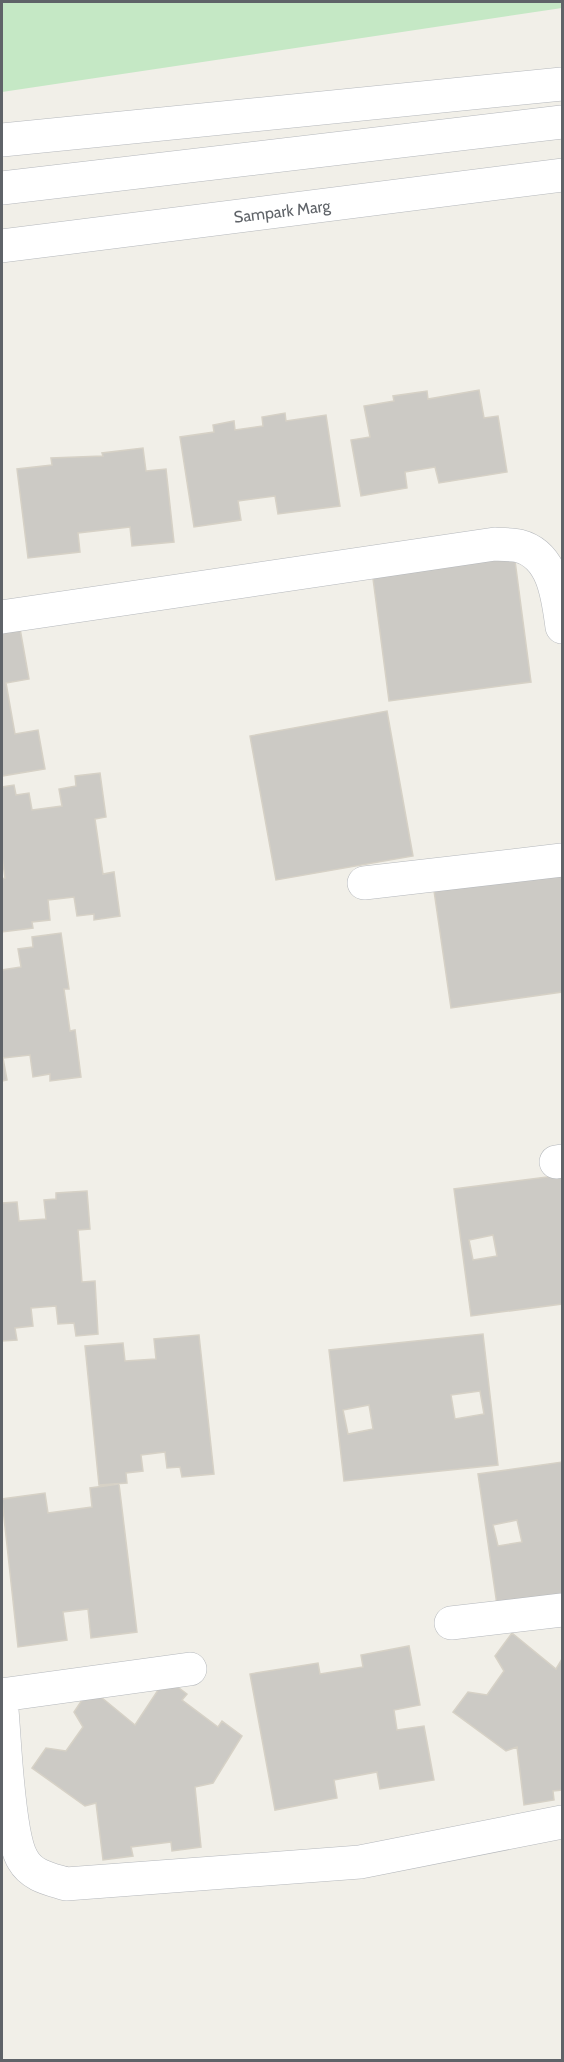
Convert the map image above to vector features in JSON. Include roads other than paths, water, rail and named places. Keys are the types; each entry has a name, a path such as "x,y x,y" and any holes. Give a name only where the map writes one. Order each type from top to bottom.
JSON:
{"street":[{"path":"2,141 562,84"},
{"path":"2,188 562,122"},
{"name":"Sampark Marg","path":"2,246 562,175"},
{"path":"2,617 495,544 521,546 537,557 551,573 562,627"},
{"path":"364,883 562,860"},
{"path":"451,1623 562,1610"},
{"path":"2,1695 190,1669"},
{"path":"2,1710 15,1839 23,1861 40,1876 66,1884 360,1862 562,1822"}]}
